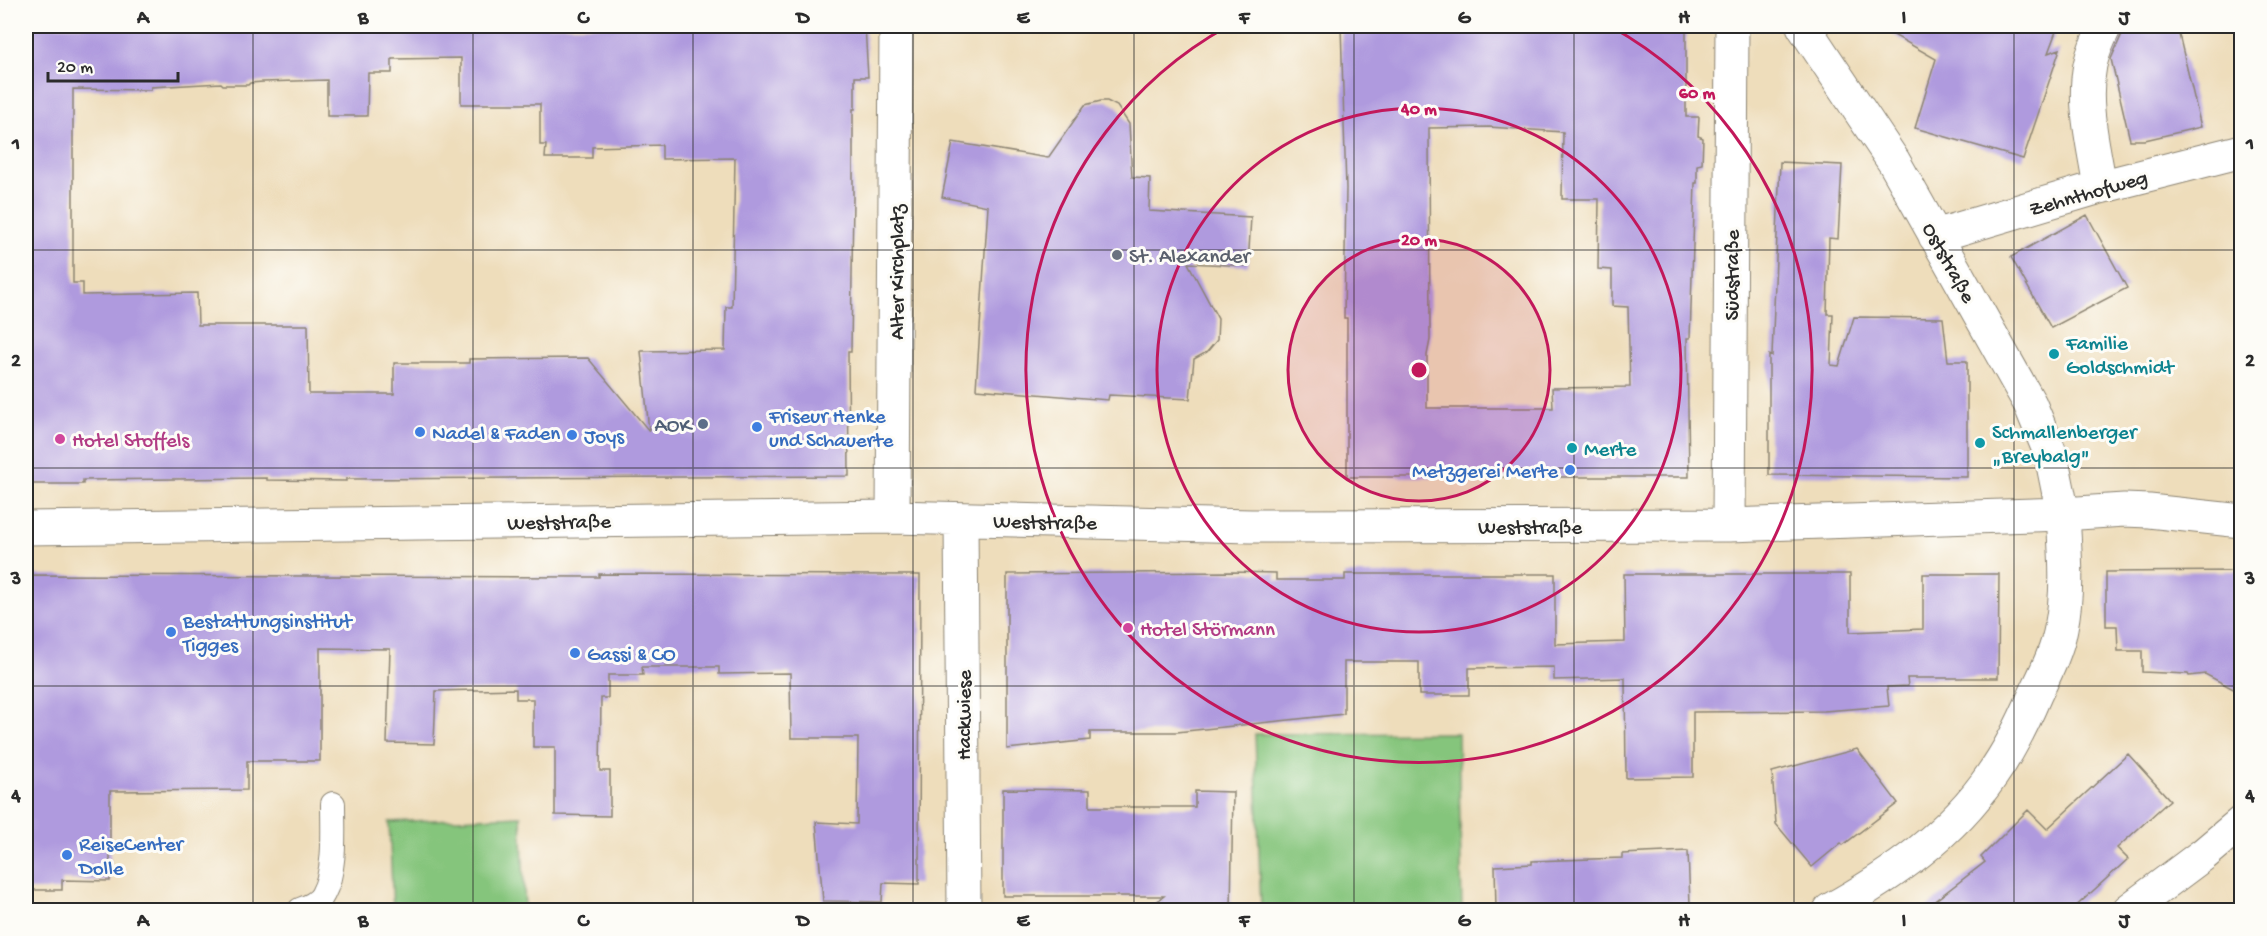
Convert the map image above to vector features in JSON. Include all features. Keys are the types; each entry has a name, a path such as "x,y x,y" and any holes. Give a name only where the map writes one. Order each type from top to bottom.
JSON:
{"street":[{"name":"Alter Kirchplatz","path":"893,518 896,26"},
{"name":"Südstraße","path":"1729,525 1732,26"},
{"path":"2100,187 2088,108 2087,86 2090,64 2105,26"},
{"name":"Oststraße","path":"1818,33 1894,162 2033,412 2051,455 2063,514 2066,598 2061,630 2049,666 2012,743 1992,776 1968,806 1932,842 1896,870 1830,910"},
{"name":"Zehnthofweg","path":"1935,236 2100,187 2241,151"},
{"name":"Weststraße","path":"26,528 893,518 1260,526 1729,525 2141,511 2241,521"},
{"name":"Hackwiese","path":"961,519 964,910"},
{"path":"2129,910 2204,854 2241,822"}],"lane":[{"path":"300,910 314,904 323,895 334,855 333,804"}],"green space":[{"path":"1458,733 1462,910 1261,910 1255,734"},
{"path":"521,816 525,910 393,910 389,822"}],"building":[{"path":"26,26 865,26 868,77 855,77 855,109 853,109 851,352 848,352 849,476 346,479 346,481 267,480 267,478 83,480 83,484 26,484","holes":["461,58 461,104 540,104 540,145 546,145 545,158 592,158 592,147 662,145 662,159 735,158 732,307 726,307 725,350 641,351 649,431 588,358 469,359 469,363 394,363 394,394 309,394 308,325 198,325 197,293 83,295 83,283 73,283 73,89 151,90 151,87 221,83 223,85 248,85 263,82 327,80 327,116 367,116 368,73 392,73 392,59"]},
{"path":"1341,26 1686,26 1686,117 1699,117 1698,136 1703,138 1702,164 1697,165 1697,183 1695,183 1690,338 1687,338 1689,477 1347,477 1347,318 1344,318 1346,188","holes":["1489,127 1563,132 1562,199 1599,199 1598,269 1612,270 1612,306 1628,307 1630,387 1552,388 1553,408 1427,408 1427,355 1430,340 1429,128"]},
{"path":"1878,26 2058,26 2048,53 2060,49 2023,159 1915,128 1936,59"},
{"path":"2155,26 2177,26 2201,127 2145,140 2130,140 2111,59 2122,34"},
{"name":"St. Alexander","path":"1101,101 1117,106 1129,124 1132,177 1150,178 1149,211 1251,217 1248,266 1188,263 1218,319 1217,340 1207,352 1194,359 1190,399 1109,395 1108,400 976,389 988,206 942,197 953,142 1048,158 1085,105"},
{"path":"1780,162 1842,165 1838,239 1829,238 1827,314 1833,314 1831,365 1839,366 1854,317 1943,318 1948,361 1967,361 1967,477 1769,475 1769,355 1772,356"},
{"path":"2087,215 2127,288 2051,328 2011,257"},
{"path":"2241,571 2241,693 2205,674 2189,676 2188,674 2142,672 2142,651 2118,651 2117,626 2106,626 2106,572"},
{"path":"1276,573 1276,580 1345,580 1345,574 1555,574 1555,644 1625,642 1624,574 1850,574 1850,632 1923,629 1923,574 1999,574 1998,678 1907,678 1908,686 1887,687 1889,706 1824,711 1693,712 1693,777 1626,778 1625,678 1554,680 1554,667 1469,668 1469,695 1419,695 1419,662 1344,662 1344,714 1177,732 1090,732 1090,740 1007,749 1007,574"},
{"path":"599,574 920,575 919,884 883,883 882,902 823,901 816,822 857,824 858,738 791,738 790,673 719,674 719,667 642,667 643,675 608,675 608,698 601,698 600,771 610,771 610,816 555,815 555,747 533,747 533,699 516,699 516,689 436,691 434,744 387,743 390,649 320,648 320,761 247,761 247,790 110,791 110,881 62,880 62,890 26,890 26,575 599,577"},
{"path":"1857,749 1898,803 1843,845 1841,843 1812,867 1776,824 1772,772"},
{"path":"2128,754 2170,800 2117,848 2128,859 2072,910 1923,910 1985,862 1981,857 2028,810 2047,829"},
{"path":"1003,789 1090,790 1090,807 1195,807 1195,791 1233,792 1231,910 1146,910 1164,896 1003,896"},
{"path":"1688,851 1690,904 1581,910 1496,910 1495,866 1532,864 1532,861 1622,858 1622,854"}],"place":[{"name":"St. Alexander","path":"1117,255"},
{"name":"Familie Goldschmidt","path":"2054,354"},
{"name":"AOK","path":"703,424"},
{"name":"Friseur Henke und Schauerte","path":"757,427"},
{"name":"Nadel & Faden","path":"420,432"},
{"name":"Joys","path":"572,435"},
{"name":"Hotel Stoffels","path":"60,439"},
{"name":"Schmallenberger „Breybalg\"","path":"1980,443"},
{"name":"Merte","path":"1572,448"},
{"name":"Metzgerei Merte","path":"1570,470"},
{"name":"Hotel Störmann","path":"1128,628"},
{"name":"Bestattungsinstitut Tigges","path":"171,632"},
{"name":"Gassi & CO","path":"575,653"},
{"name":"ReiseCenter Dolle","path":"67,855"}]}
